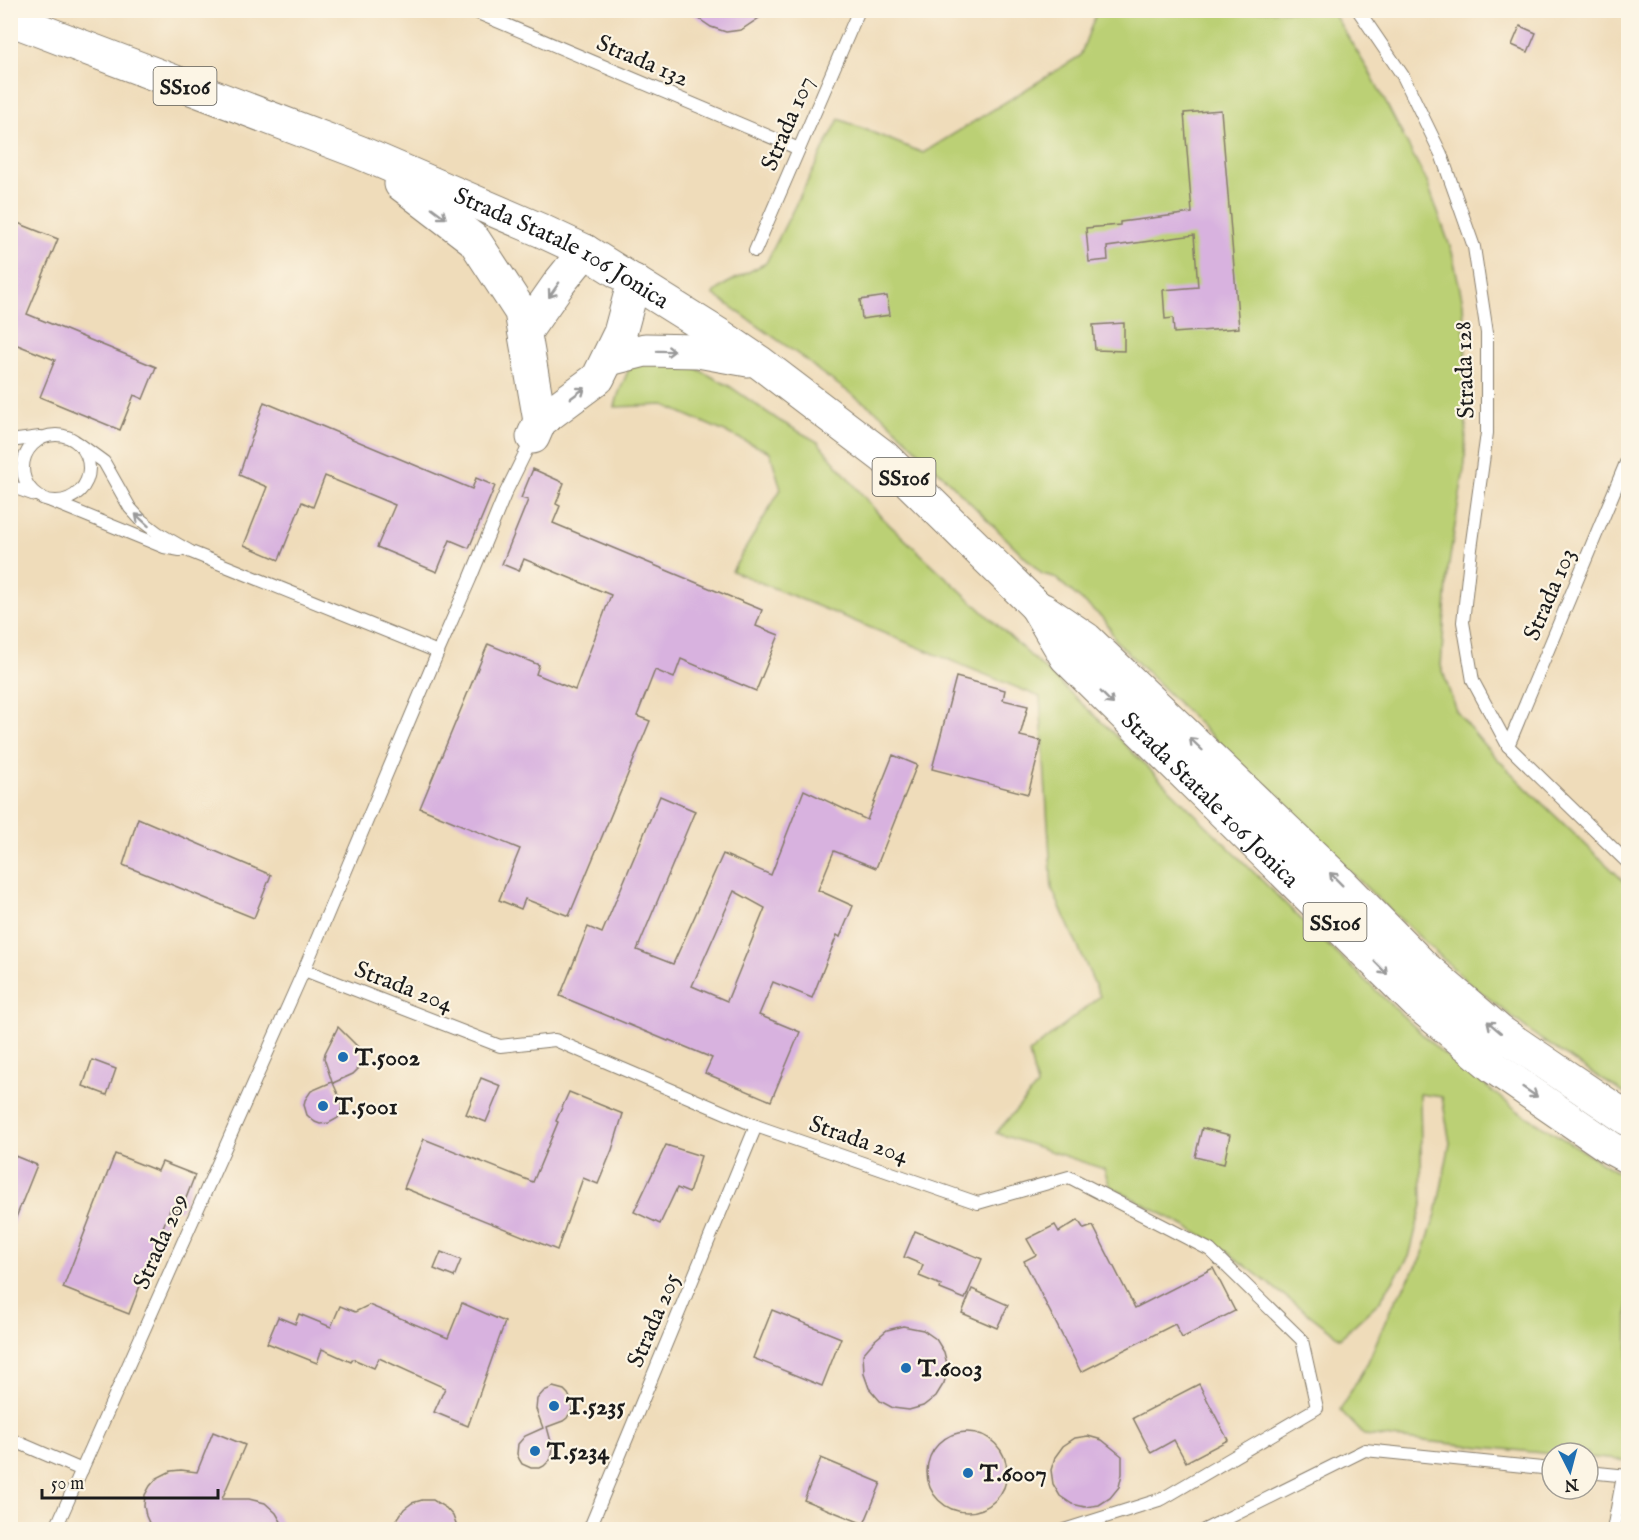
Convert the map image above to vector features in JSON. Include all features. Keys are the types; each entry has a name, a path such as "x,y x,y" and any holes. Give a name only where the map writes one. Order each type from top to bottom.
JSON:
{"main road":[{"name":"Strada Statale 106 Jonica","path":"10,20 359,152 585,250 759,362 884,457 1036,606 1086,639 1335,877 1441,982 1500,1032 1629,1119"},
{"path":"359,152 474,240 521,312 536,429"},
{"path":"525,332 585,250"},
{"path":"536,429 598,378 620,333 634,281"},
{"path":"609,359 645,350 698,351 759,362"},
{"name":"Strada Statale 106 Jonica","path":"1036,606 1066,657 1417,1004 1495,1068 1611,1148 1629,1157"}],"lane":[{"name":"Strada 132","path":"471,10 799,149"},
{"name":"Strada 107","path":"755,251 859,10"},
{"name":"Strada 128","path":"1358,10 1403,76 1441,154 1474,247 1487,333 1487,433 1463,622 1473,681 1508,746 1629,863"},
{"name":"Strada 209","path":"55,1530 304,970 505,494 536,429"},
{"path":"10,441 58,434 69,437 104,462 130,508 141,520 190,552 438,652"},
{"path":"47,435 37,440 29,448 22,469 24,479 30,489 44,498 60,501 70,498 86,483 89,472 88,461 85,451 78,443"},
{"name":"Strada 103","path":"1508,746 1629,458"},
{"path":"10,486 164,547 190,552"},
{"name":"Strada 204","path":"304,970 500,1046 555,1040 756,1126 978,1203 1069,1177 1210,1250 1302,1340 1317,1408 1162,1499 1064,1530"},
{"name":"Strada 205","path":"589,1530 756,1126"},
{"path":"10,1439 82,1470"},
{"path":"1204,1530 1365,1450 1540,1468"},
{"path":"1600,1473 1626,1476 1613,1530"}],"green space":[{"path":"1097,11 1332,11 1372,76 1427,182 1452,252 1463,303 1467,379 1465,463 1448,570 1441,666 1456,711 1485,746 1628,885 1628,1096 1540,1039 1467,981 1374,895 1179,704 1116,641 1105,620 1054,577 1042,574 883,416 713,294 724,285 766,263 839,119 923,153 1080,56"},
{"path":"639,360 692,366 729,386 780,421 818,442 881,517 1105,725 1313,931 1440,1051 1518,1111 1628,1179 1628,1461 1600,1458 1600,1441 1540,1441 1540,1453 1364,1435 1340,1410 1368,1362 1391,1308 1421,1259 1436,1214 1450,1143 1442,1097 1420,1094 1422,1205 1409,1257 1379,1302 1340,1338 1214,1242 1110,1186 1104,1169 996,1133 1037,1086 1029,1053 1100,996 1052,889 1040,697 732,571 781,489 770,452 664,405 615,407 628,371"}],"building":[{"path":"686,10 771,10 741,30 726,32 711,27"},
{"path":"1520,26 1536,33 1528,52 1512,45"},
{"path":"1221,110 1239,328 1174,333 1173,318 1165,319 1163,290 1198,287 1194,235 1107,247 1108,260 1089,262 1086,228 1192,213 1184,113"},
{"path":"10,220 58,239 27,314 156,367 143,399 134,395 120,430 40,397 55,360 15,344 10,353"},
{"path":"887,296 890,315 862,319 860,300"},
{"path":"1124,323 1124,351 1095,350 1093,325"},
{"path":"264,402 472,489 476,478 495,486 469,548 450,540 437,572 377,547 395,505 325,476 313,507 302,502 279,560 244,545 267,487 239,475"},
{"path":"533,469 564,483 556,504 560,506 553,523 762,610 756,626 779,635 756,691 681,659 674,678 655,670 637,716 650,721 569,916 525,899 521,909 499,900 520,849 420,808 488,644 539,665 536,674 575,690 611,595 524,559 519,571 502,564 528,500 521,498"},
{"path":"956,677 1005,690 1003,700 1028,706 1020,736 1042,741 1028,794 932,769"},
{"path":"893,755 917,765 876,868 834,851 818,890 853,906 840,937 837,935 812,998 773,982 759,1015 800,1032 771,1101 705,1073 712,1058 560,996 588,927 602,933 660,796 695,811 637,950 673,964 723,854 771,875 804,790 867,820","holes":["734,891 765,908 727,1001 692,986"]},
{"path":"138,818 271,875 254,918 123,865"},
{"path":"338,1027 361,1051 362,1061 353,1074 333,1083 342,1103 341,1113 338,1118 329,1123 320,1124 307,1115 304,1105 311,1091 332,1082 324,1058"},
{"path":"92,1060 116,1069 107,1095 83,1086"},
{"path":"481,1078 501,1086 486,1122 466,1114"},
{"path":"569,1092 623,1114 598,1184 583,1178 557,1250 404,1188 424,1139 533,1182"},
{"path":"1202,1128 1230,1135 1224,1164 1195,1157"},
{"path":"666,1145 701,1156 689,1193 677,1188 660,1224 634,1212"},
{"path":"10,1154 37,1165 11,1230 10,1230"},
{"path":"115,1154 158,1171 162,1162 195,1175 181,1211 171,1207 129,1314 63,1288"},
{"path":"1078,1220 1084,1229 1093,1226 1135,1308 1213,1268 1235,1311 1182,1338 1175,1324 1081,1372 1024,1261 1036,1255 1027,1239 1055,1225 1059,1232"},
{"path":"915,1231 982,1259 965,1299 940,1289 941,1285 919,1276 923,1265 904,1257"},
{"path":"441,1252 461,1260 454,1277 434,1269"},
{"path":"972,1289 1008,1305 997,1328 962,1313"},
{"path":"462,1303 505,1322 468,1426 434,1412 445,1388 379,1358 374,1368 353,1359 351,1362 322,1349 317,1363 267,1343 278,1317 295,1324 299,1314 331,1327 340,1306 355,1312 369,1305 448,1338"},
{"path":"772,1310 841,1338 822,1386 753,1358"},
{"name":"T.6003","path":"903,1326 923,1330 936,1339 944,1352 948,1368 944,1383 936,1396 923,1406 909,1410 893,1408 880,1401 869,1388 864,1374 863,1354 887,1330"},
{"path":"1199,1384 1228,1440 1186,1462 1174,1440 1151,1453 1133,1418"},
{"path":"553,1387 564,1390 568,1394 572,1409 563,1421 547,1427 553,1449 551,1459 540,1468 531,1468 522,1464 519,1459 518,1444 525,1436 543,1428 536,1409 537,1399 544,1391"},
{"path":"213,1432 245,1445 222,1499 249,1499 265,1503 276,1513 286,1530 154,1530 150,1525 144,1506 145,1495 150,1486 157,1478 171,1471 197,1472"},
{"name":"T.6007","path":"967,1432 982,1435 995,1444 1004,1457 1007,1472 1004,1487 995,1500 982,1509 967,1512 952,1509 939,1500 930,1487 927,1472 930,1457 939,1444 952,1435"},
{"path":"1088,1436 1102,1440 1122,1456 1122,1474 1119,1487 1110,1498 1099,1505 1085,1507 1072,1504 1060,1496 1053,1484 1051,1470 1055,1457 1063,1446 1075,1438"},
{"path":"821,1458 881,1483 864,1524 804,1500"},
{"path":"422,1500 433,1500 446,1508 453,1516 458,1530 390,1530 404,1509"}],"place":[{"name":"T.5002","path":"343,1057"},
{"name":"T.5001","path":"323,1106"},
{"name":"T.6003","path":"906,1368"},
{"name":"T.5235","path":"554,1406"},
{"name":"T.5234","path":"535,1451"},
{"name":"T.6007","path":"968,1473"}]}
